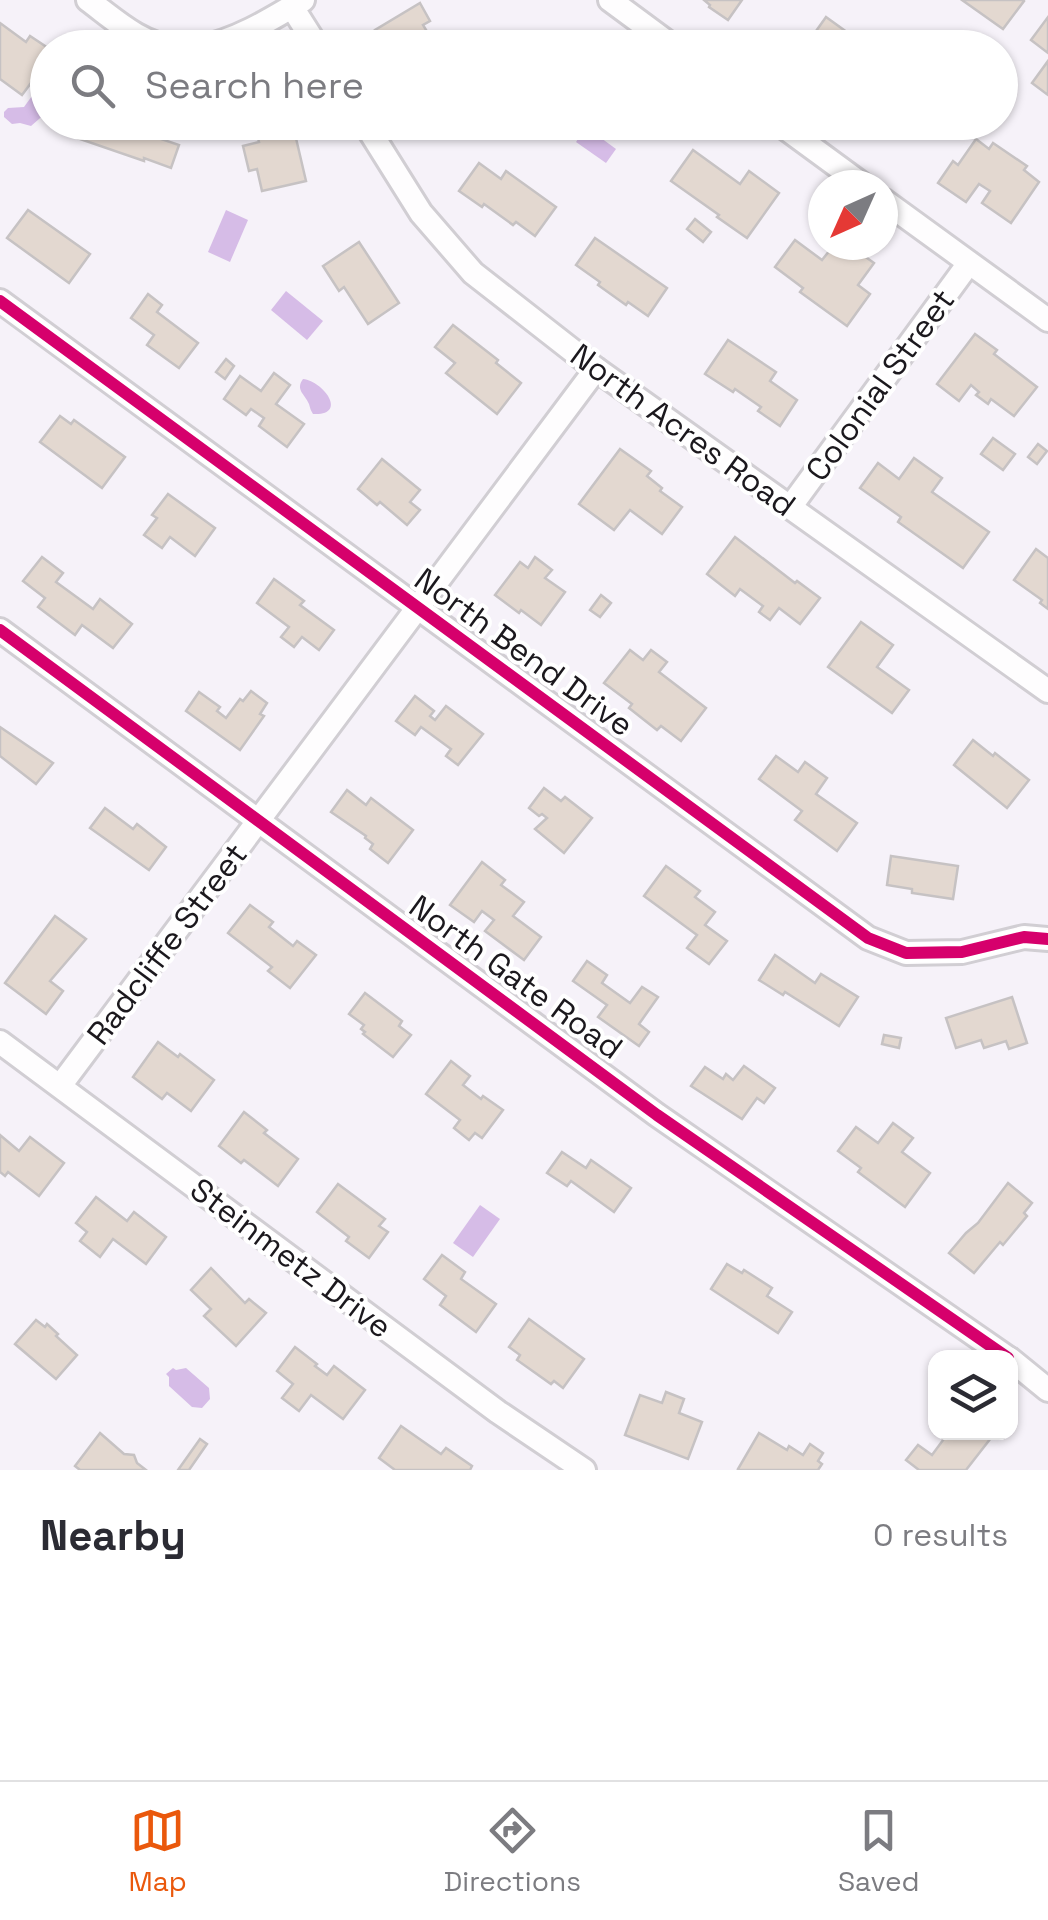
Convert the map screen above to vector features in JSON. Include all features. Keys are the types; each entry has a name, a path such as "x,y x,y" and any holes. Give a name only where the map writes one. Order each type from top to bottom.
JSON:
{"street":[{"path":"88,0 129,30"},
{"path":"610,0 651,30"},
{"path":"250,30 298,3 310,30"},
{"name":"North Acres Road","path":"375,140 421,214 473,273 596,370 1048,692"},
{"path":"801,140 842,170"},
{"path":"898,211 1048,320"},
{"name":"Colonial Street","path":"790,506 969,263"},
{"name":"North Bend Drive","path":"0,301 868,938 906,953 962,952 1024,937 1048,939"},
{"name":"Radcliffe Street","path":"60,1086 596,370"},
{"name":"North Gate Road","path":"0,630 658,1115 997,1350"},
{"name":"Steinmetz Drive","path":"0,1042 498,1412 584,1470"},
{"name":"North Gate Road","path":"1018,1365 1048,1390"}],"shaded area":[{"path":"30,99 30,126 12,124 4,117 8,108 24,107"},
{"path":"604,140 616,149 606,163 576,142"},
{"path":"226,210 248,220 230,262 208,252"},
{"path":"286,291 323,321 307,340 271,310"},
{"path":"303,379 325,392 331,405 329,410 313,414 300,389"},
{"path":"480,1205 500,1219 473,1257 453,1243"},
{"path":"173,1368 186,1368 209,1388 210,1399 202,1408 192,1407 169,1386 166,1374"}],"building":[{"path":"704,0 742,0 728,20"},
{"path":"962,0 1023,0 1024,1 1003,29"},
{"path":"420,3 430,21 423,25 426,30 375,30"},
{"path":"826,17 844,30 817,30"},
{"path":"1048,17 1048,53 1031,40"},
{"path":"0,23 26,42 30,36 30,84 22,95 0,79"},
{"path":"1048,61 1048,95 1032,83"},
{"path":"83,140 164,140 179,145 171,168"},
{"path":"296,140 306,181 262,191 257,169 249,171 243,146"},
{"path":"975,140 989,149 993,143 1027,166 1024,170 1039,182 1011,223 982,203 990,191 979,184 966,202 938,183 953,161 958,165"},
{"path":"693,150 740,184 749,171 779,193 747,238 671,181"},
{"path":"479,163 501,179 506,171 556,207 535,236 459,191"},
{"path":"28,210 90,254 69,283 7,238"},
{"path":"695,219 711,232 703,242 687,229"},
{"path":"595,238 667,288 648,316 628,302 626,305 576,265"},
{"path":"795,240 808,250 808,260 874,263 858,285 870,294 847,326 800,292 803,288 775,267"},
{"path":"359,242 399,303 368,324 344,287 339,291 323,266"},
{"path":"148,294 162,305 157,312 198,343 179,368 147,345 154,335 131,318"},
{"path":"453,325 521,383 497,414 446,373 455,363 435,347"},
{"path":"975,334 1037,387 1014,416 991,399 988,404 971,385 959,401 937,384"},
{"path":"728,340 776,372 770,381 797,400 780,426 758,411 761,407 705,374"},
{"path":"226,359 234,366 225,379 216,372"},
{"path":"274,373 290,385 276,404 304,424 287,447 259,426 264,418 251,409 246,415 224,399 240,376 261,391"},
{"path":"60,416 71,424 74,420 125,457 102,488 40,442"},
{"path":"993,438 1015,454 1003,470 981,454"},
{"path":"1038,444 1047,451 1037,464 1028,457"},
{"path":"620,449 651,471 647,476 682,507 662,534 630,510 614,530 579,504"},
{"path":"914,458 942,478 932,492 989,532 963,568 898,522 901,517 860,488 878,463 899,479"},
{"path":"382,459 420,490 410,502 420,510 407,525 358,489"},
{"path":"168,494 215,528 195,556 170,537 162,548 144,535 157,518 152,515"},
{"path":"735,537 820,598 800,624 779,608 770,620 759,612 763,606 740,589 735,596 707,574"},
{"path":"1036,549 1048,558 1048,609 1014,580"},
{"path":"42,557 63,573 56,582 93,609 100,599 132,624 113,648 82,625 75,635 38,607 45,598 23,581"},
{"path":"535,557 552,570 545,578 565,592 541,625 495,595 520,562 528,568"},
{"path":"274,579 334,630 319,650 302,637 294,647 281,637 289,627 257,603"},
{"path":"601,595 611,603 600,617 590,610"},
{"path":"861,622 893,645 877,667 909,690 892,713 828,667"},
{"path":"630,650 643,660 651,650 667,662 659,672 706,708 681,741 661,726 657,730 604,683"},
{"path":"251,691 267,703 260,714 264,716 240,750 186,711 199,692 220,707 217,711 226,718"},
{"path":"415,696 434,711 430,716 435,720 446,706 483,734 458,765 446,756 451,749 421,727 415,735 396,721"},
{"path":"0,727 53,763 36,784 0,756"},
{"path":"973,740 1029,780 1007,808 954,765"},
{"path":"776,756 798,772 805,762 827,778 816,794 857,823 837,851 795,820 802,811 759,779"},
{"path":"544,788 561,801 565,797 592,818 564,853 535,829 547,818 529,808"},
{"path":"347,790 366,805 371,798 413,830 388,863 370,849 373,844 366,836 331,812"},
{"path":"105,808 133,829 137,824 166,847 149,870 90,828"},
{"path":"891,856 958,866 953,899 887,885"},
{"path":"482,862 505,880 501,885 524,902 513,916 541,937 524,960 485,931 494,920 482,911 474,922 450,905"},
{"path":"666,866 700,891 695,897 715,912 705,925 727,941 709,964 687,948 697,935 644,896"},
{"path":"250,905 273,922 269,927 293,946 297,941 316,955 290,988 268,971 272,967 228,933"},
{"path":"55,916 86,939 50,981 63,991 46,1014 5,983"},
{"path":"775,955 815,983 821,974 858,997 839,1026 759,980"},
{"path":"587,961 607,975 602,983 630,1003 642,987 658,997 639,1024 649,1032 639,1046 598,1017 607,1005 573,981"},
{"path":"365,993 402,1021 399,1026 411,1035 393,1057 363,1034 364,1025 349,1014"},
{"path":"1012,997 1027,1043 1009,1049 1006,1041 984,1048 981,1040 956,1048 946,1018"},
{"path":"884,1035 901,1038 899,1048 882,1044"},
{"path":"158,1042 214,1080 191,1111 167,1093 162,1099 133,1077"},
{"path":"451,1061 470,1076 463,1085 503,1110 482,1138 475,1133 469,1140 454,1128 460,1120 426,1094"},
{"path":"744,1066 775,1088 764,1103 757,1098 742,1119 691,1086 705,1067 723,1079 726,1074 733,1080"},
{"path":"244,1112 298,1159 278,1186 219,1146"},
{"path":"893,1123 913,1138 902,1152 930,1173 905,1207 858,1172 861,1168 838,1151 856,1127 878,1143"},
{"path":"0,1135 19,1151 30,1137 64,1163 39,1196 8,1172 5,1176 0,1172"},
{"path":"562,1152 586,1168 591,1160 631,1188 614,1212 571,1181 567,1186 547,1173"},
{"path":"1008,1183 1032,1203 1024,1213 1027,1216 1003,1245 1000,1242 974,1273 949,1253"},
{"path":"338,1184 385,1219 379,1226 388,1232 369,1258 317,1212"},
{"path":"96,1197 127,1221 134,1212 166,1237 146,1264 113,1239 100,1257 80,1241 87,1232 76,1223"},
{"path":"442,1255 465,1272 461,1279 496,1304 476,1332 440,1305 446,1296 424,1279"},
{"path":"727,1264 772,1288 767,1296 792,1312 778,1333 711,1289"},
{"path":"211,1268 245,1303 249,1299 266,1313 236,1346 204,1316 211,1309 191,1290"},
{"path":"529,1319 584,1359 563,1388 517,1360 520,1355 509,1347"},
{"path":"36,1320 45,1327 47,1324 77,1355 56,1379 15,1344"},
{"path":"295,1347 327,1375 334,1366 365,1390 343,1419 311,1395 299,1411 282,1398 293,1384 277,1371"},
{"path":"666,1392 684,1399 679,1413 702,1422 688,1459 625,1435 640,1395 662,1403"},
{"path":"401,1426 441,1454 446,1448 472,1466 470,1470 395,1470 379,1458"},
{"path":"100,1433 124,1454 134,1455 146,1470 80,1470 75,1466"},
{"path":"759,1433 803,1455 810,1444 823,1453 818,1461 822,1464 818,1470 738,1469"},
{"path":"200,1439 207,1444 189,1470 178,1470"},
{"path":"943,1440 989,1440 966,1470 919,1470 906,1460 918,1445 932,1455"}],"cycle path":[{"path":"0,301 868,938 906,953 962,952 1024,937 1048,939"},
{"path":"0,630 657,1115 996,1350"}]}
